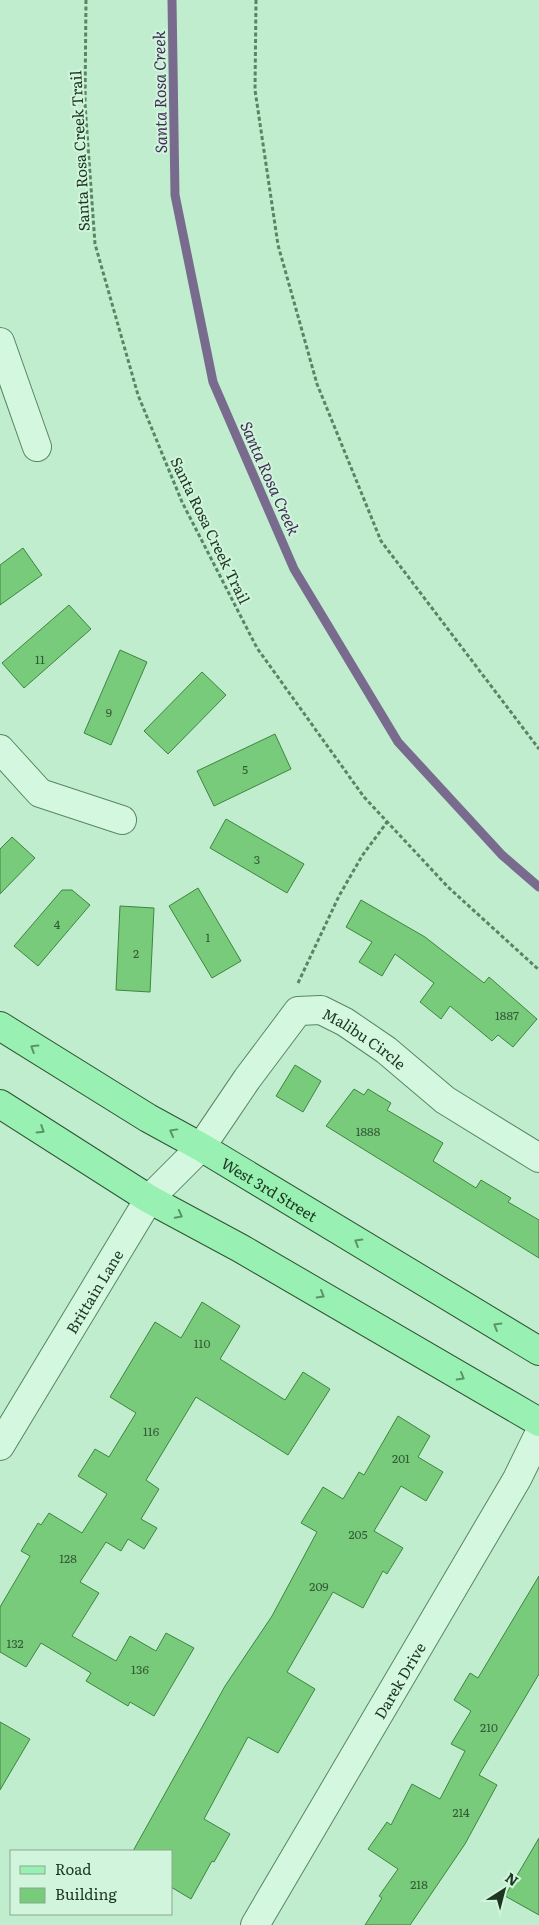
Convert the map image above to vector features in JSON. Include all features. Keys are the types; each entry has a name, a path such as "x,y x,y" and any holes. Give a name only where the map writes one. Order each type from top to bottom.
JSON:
{"main road":[{"name":"West 3rd Street","path":"0,1026 148,1118 201,1147 539,1351"},
{"path":"0,1104 149,1199 240,1248 539,1422"}],"street":[{"path":"0,342 37,447"},
{"path":"0,748 40,793 122,820"},
{"name":"Malibu Circle","path":"298,1011 321,1010 345,1022 386,1050 445,1100 539,1158"},
{"path":"201,1147 247,1079 298,1011"},
{"name":"Brittain Lane","path":"0,1446 149,1199 201,1147"},
{"name":"Darek Drive","path":"255,1925 516,1479 539,1434"}],"path":[{"name":"Santa Rosa Creek Trail","path":"86,0 85,104 95,244 138,395 182,502 257,648 364,797 448,888 539,970"},
{"path":"256,0 255,90 278,245 317,384 382,541 539,749"},
{"path":"298,1011 298,980 339,896 362,856 387,822"}],"building":[{"path":"23,548 42,575 0,605 0,565"},
{"path":"69,605 91,629 24,688 2,663"},
{"path":"120,650 147,662 111,745 84,733"},
{"path":"202,672 226,695 168,754 144,731"},
{"path":"275,734 291,769 214,806 197,771"},
{"path":"226,819 304,864 287,893 210,848"},
{"path":"12,837 35,858 0,894 0,849"},
{"path":"198,888 241,961 212,978 169,906"},
{"path":"62,890 72,890 90,905 38,966 14,946"},
{"path":"361,900 425,937 484,983 489,977 537,1019 513,1047 498,1035 492,1041 450,1006 441,1019 420,1002 434,983 395,954 382,976 359,962 372,942 346,927"},
{"path":"120,906 154,908 150,992 116,990"},
{"path":"295,1065 321,1081 303,1112 276,1096"},
{"path":"354,1089 364,1095 368,1089 391,1103 387,1110 443,1143 433,1161 476,1188 481,1180 511,1198 508,1202 539,1220 539,1258 326,1126"},
{"path":"202,1302 240,1326 220,1359 285,1400 303,1372 330,1389 288,1455 196,1397 146,1480 159,1489 141,1519 157,1528 144,1549 128,1539 121,1551 106,1542 80,1582 99,1593 72,1636 116,1661 130,1636 156,1651 166,1633 194,1648 154,1716 130,1702 128,1706 86,1681 91,1673 41,1643 26,1667 0,1652 0,1607 30,1556 21,1551 38,1523 41,1525 49,1513 82,1533 107,1494 78,1476 95,1449 109,1457 136,1413 110,1397 155,1322 181,1338"},
{"path":"398,1416 430,1436 418,1457 443,1472 426,1501 401,1486 374,1531 403,1548 387,1574 383,1571 363,1608 333,1592 287,1672 315,1689 278,1753 248,1737 204,1819 230,1834 214,1862 212,1861 191,1899 172,1888 172,1850 134,1850 225,1686 272,1616 317,1532 301,1523 323,1487 343,1499 359,1472 364,1475"},
{"path":"539,1576 539,1674 479,1775 497,1785 465,1844 410,1925 365,1925 382,1898 379,1896 398,1869 368,1849 387,1822 391,1825 412,1784 440,1799 465,1751 451,1744 471,1711 454,1700 470,1673 478,1678"},
{"path":"0,1722 30,1739 0,1790"},
{"path":"539,1838 539,1915 505,1896"}],"waterway":[{"name":"Santa Rosa Creek","path":"172,0 175,195 213,382 294,569 398,742 502,855 539,887"}]}
